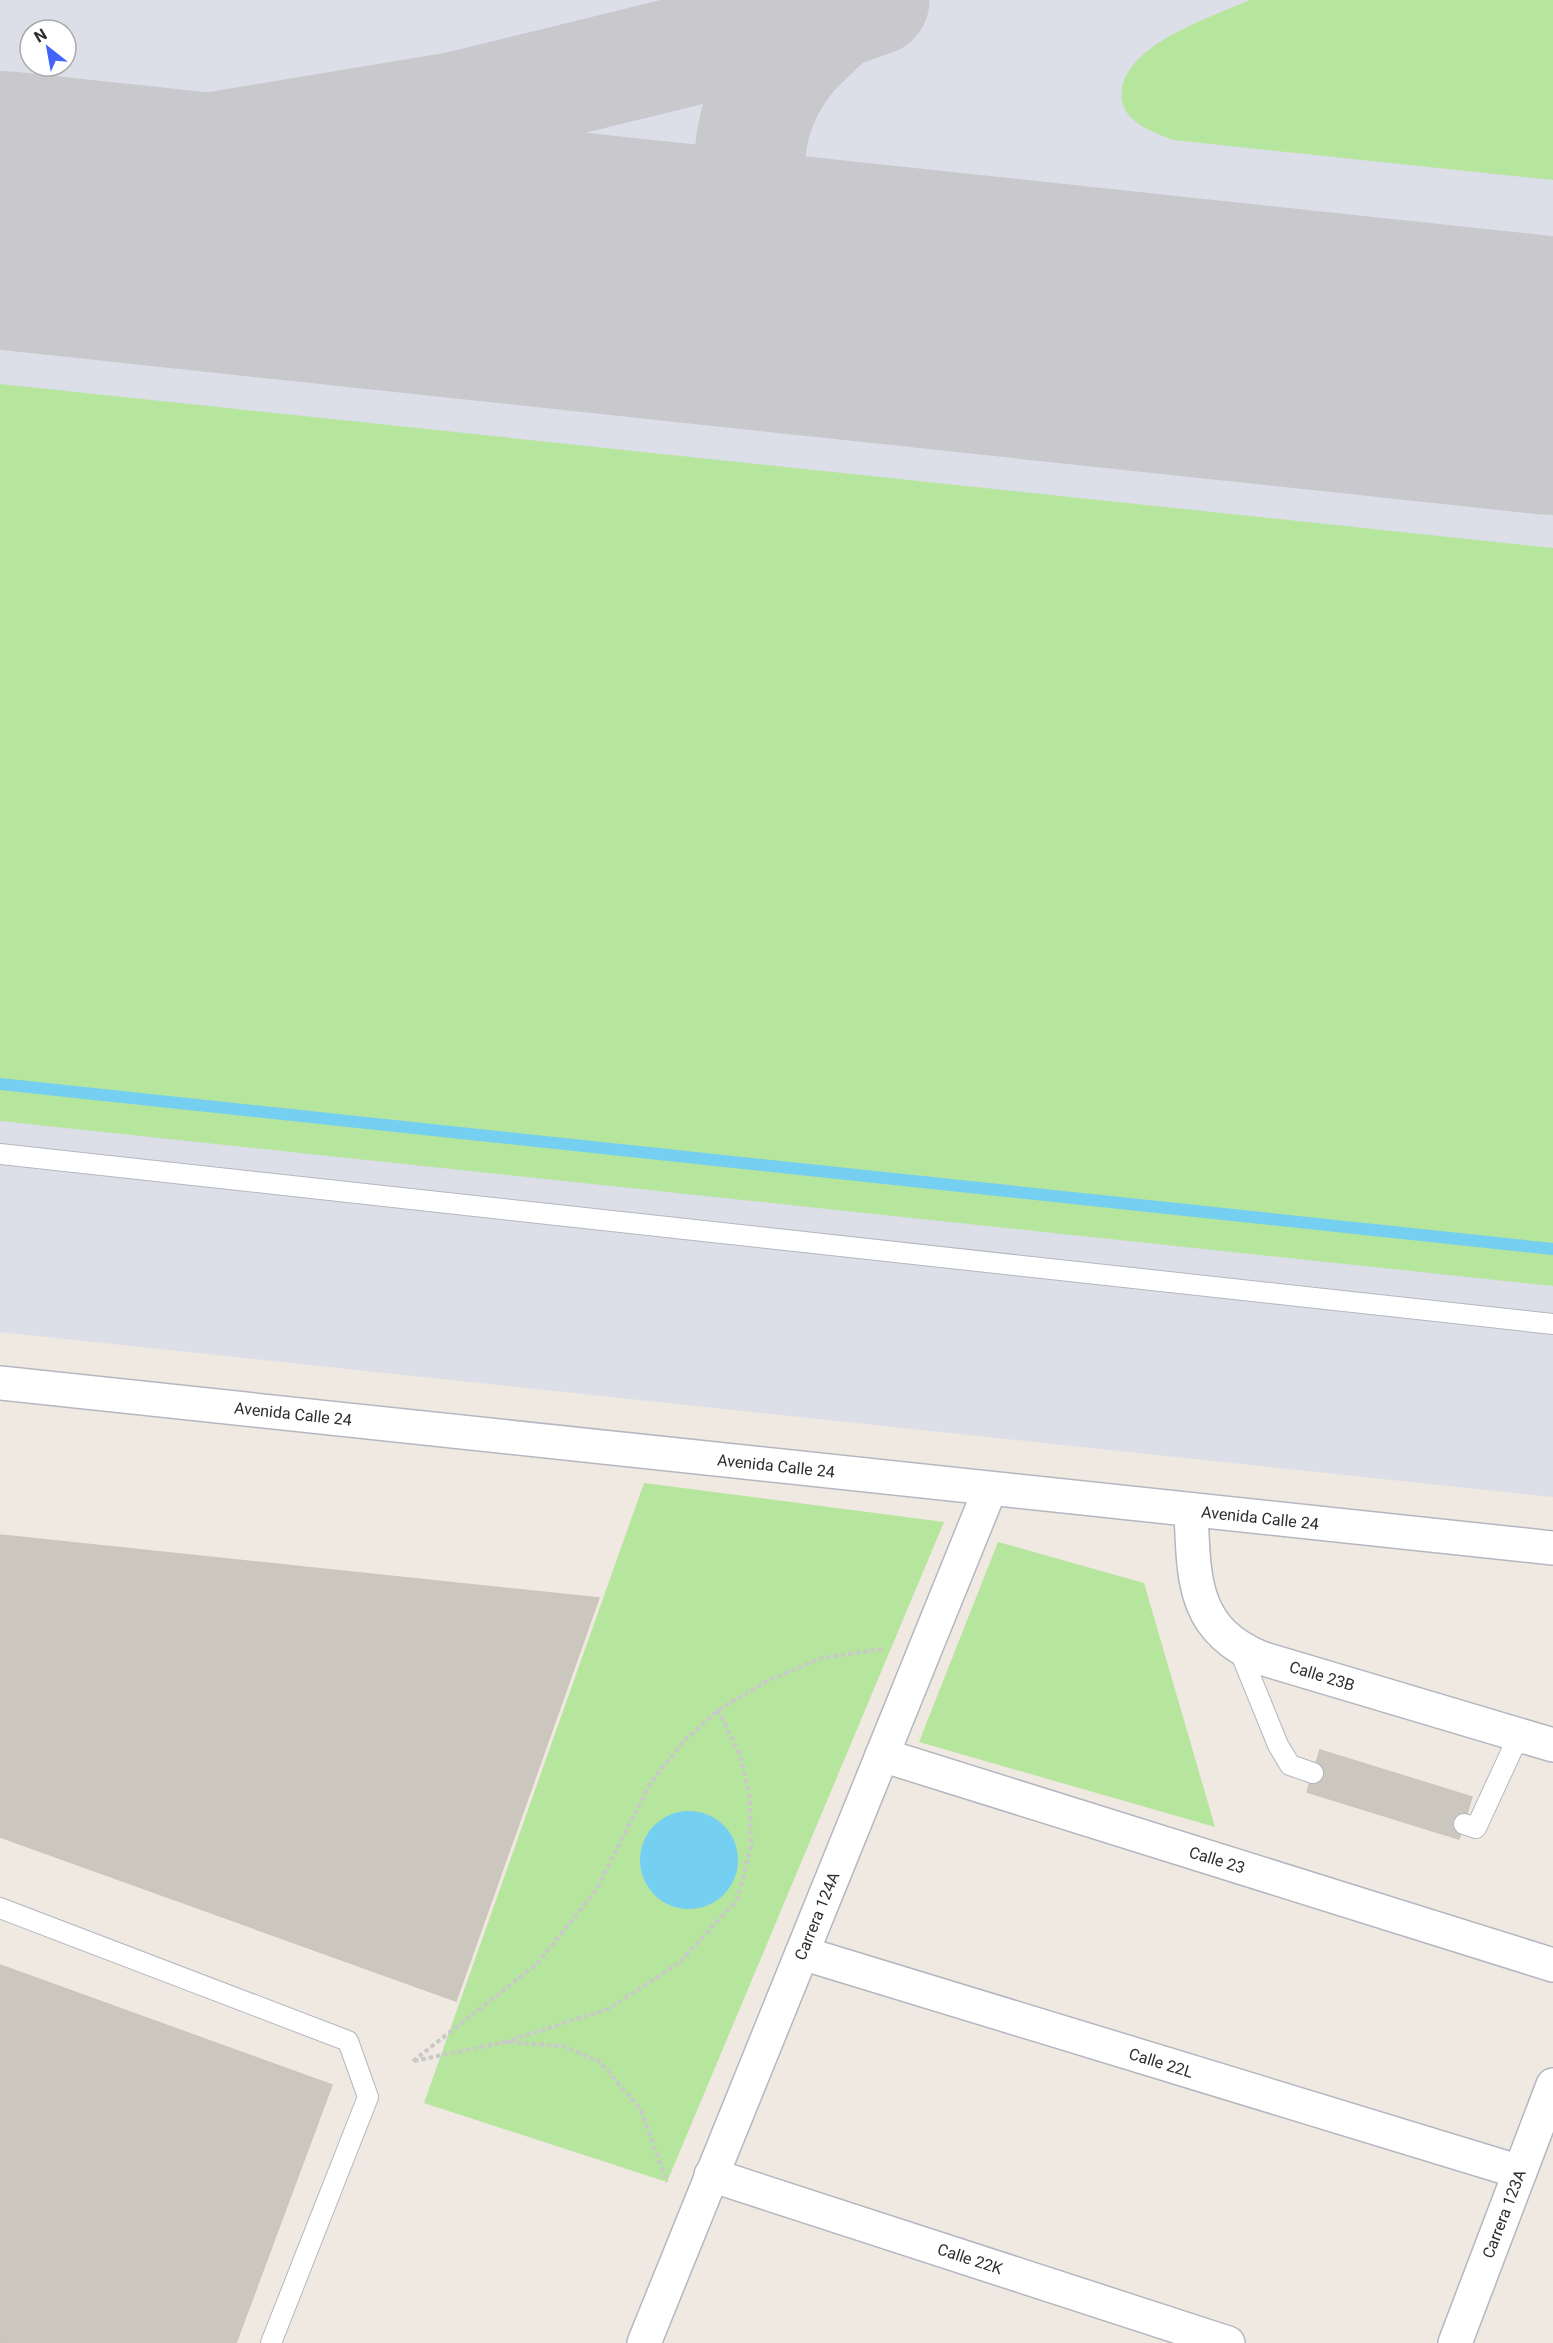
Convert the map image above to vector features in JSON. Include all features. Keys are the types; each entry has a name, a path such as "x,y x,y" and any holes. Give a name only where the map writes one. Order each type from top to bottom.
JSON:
{"street":[{"name":"Avenida Calle 24","path":"0,1383 1553,1548"},
{"name":"Carrera 124A","path":"644,2343 990,1489"},
{"name":"Calle 23B","path":"1191,1511 1193,1557 1207,1615 1219,1633 1239,1649 1261,1658 1553,1745"},
{"name":"Calle 23","path":"882,1755 1553,1965"},
{"name":"Calle 22L","path":"801,1953 1520,2172"},
{"name":"Carrera 123A","path":"1455,2343 1553,2085"},
{"name":"Calle 22K","path":"711,2175 1228,2343"}],"lane":[{"path":"0,1154 1553,1324"},
{"path":"1239,1649 1284,1755 1290,1765 1313,1773"},
{"path":"1464,1824 1476,1828 1519,1735"},
{"path":"0,1908 348,2041 368,2097 271,2343"}],"path":[{"path":"718,1710 740,1755 750,1799 751,1847 737,1900 679,1963 608,2009 505,2042 413,2061 537,1964 596,1890 651,1782 684,1741 718,1710 767,1681 822,1658 928,1642"},
{"path":"505,2042 563,2046 600,2062 641,2110 668,2186"}],"shaded area":[{"path":"0,0 1553,0 1553,1497 0,1332"}],"green space":[{"path":"1250,0 1553,0 1553,180 1173,140 1137,123 1125,109 1122,89 1128,73 1140,58 1174,34"},
{"path":"0,384 1553,548 1553,1286 0,1121"},
{"path":"644,1483 944,1522 667,2182 424,2103"},
{"path":"998,1542 1144,1583 1215,1827 919,1742"}],"water":[{"path":"689,1811 708,1815 723,1826 734,1841 738,1860 734,1879 723,1894 708,1905 689,1909 670,1905 655,1894 644,1879 640,1860 644,1841 655,1826 670,1815"}],"building":[{"path":"0,1535 599,1598 456,2001 0,1837"},
{"path":"1320,1750 1472,1797 1459,1839 1307,1792"},
{"path":"0,1965 332,2085 236,2343 0,2343"}],"waterway":[{"path":"0,1084 1553,1249"}],"taxiway":[{"path":"0,165 210,148 458,107 832,15 874,0"},
{"path":"832,15 790,57 769,88 761,105 755,123 750,160 756,197 769,221 787,241 839,270 931,309"}],"runway":[{"path":"0,210 1553,376"}]}
